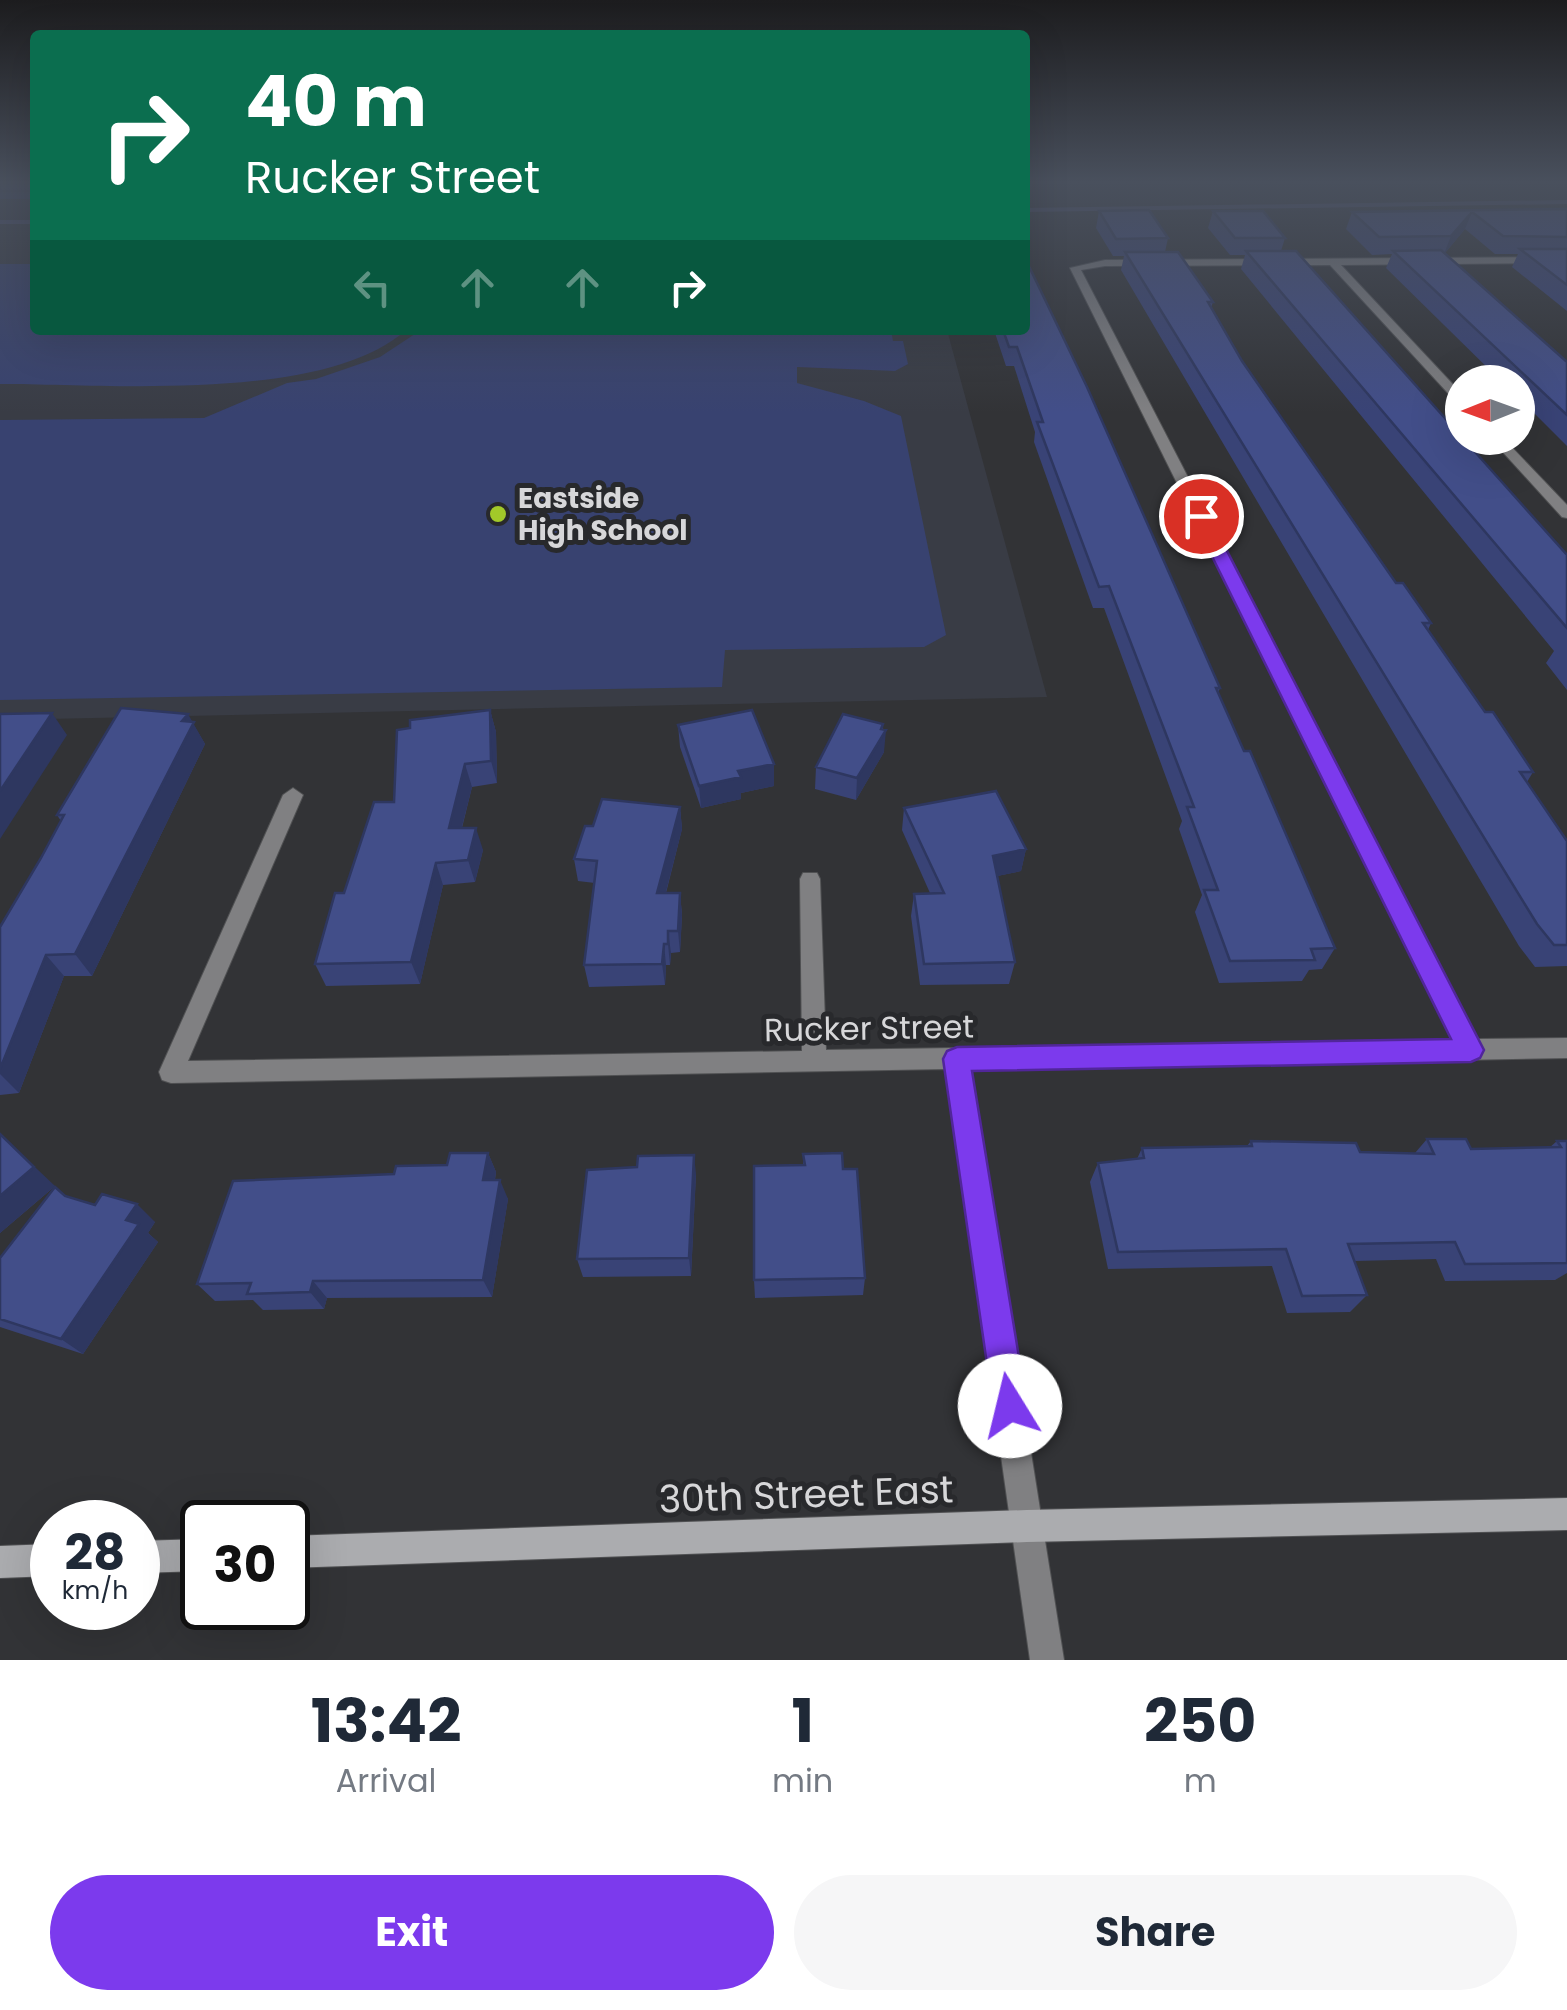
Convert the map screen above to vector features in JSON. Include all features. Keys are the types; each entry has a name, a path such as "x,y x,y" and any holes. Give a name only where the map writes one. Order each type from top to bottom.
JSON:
{"main road":[{"name":"30th Street East","path":"310,1551 1027,1526 1567,1514"},
{"path":"0,1562 30,1561"}],"street":[{"path":"1471,1050 1075,268 1105,263 1567,260"},
{"path":"1333,262 1445,383"},
{"path":"1512,455 1567,514"},
{"name":"Rucker Street","path":"294,795 172,1072 1567,1048"},
{"path":"810,879 814,1061"},
{"path":"957,1059 1047,1660"}],"shaded area":[{"name":"Eastside High School","path":"0,258 30,258 30,335 948,335 1047,697 0,720"},
{"path":"0,264 30,264 30,335 398,335 369,353 323,369 270,379 154,386 0,384"},
{"name":"Eastside High School","path":"413,335 892,335 893,341 903,341 908,364 895,371 797,367 797,383 864,401 901,416 946,635 924,647 725,650 722,687 0,700 0,420 204,418 287,383 316,379 380,357"}],"building":[{"path":"1129,258 1183,258 1213,302 1208,302 1242,361 1396,583 1403,583 1431,623 1423,623 1485,712 1493,712 1533,772 1520,772 1567,841 1567,945 1554,945 1537,924"},
{"path":"1252,258 1303,258 1445,418 1445,455 1478,455 1567,555 1567,628"},
{"path":"1401,258 1451,258 1567,362 1567,415 1535,385 1535,365 1514,365"},
{"path":"1532,258 1567,258 1567,285"},
{"path":"1030,268 1087,387 1220,688 1216,688 1244,751 1250,751 1335,948 1311,949 1315,960 1230,961 1204,890 1218,890 1187,807 1194,807 1109,586 1099,587 1037,422 1043,422 1017,347 1009,347 1005,335 1030,335"},
{"path":"121,708 188,714 182,721 194,722 75,954 46,955 0,1069 0,927 64,815 57,815"},
{"path":"490,710 491,761 465,764 449,828 476,828 468,860 436,863 411,962 315,964 335,893 344,893 374,802 394,802 397,730 410,728 410,720"},
{"path":"752,710 774,764 738,771 741,777 699,786 678,725"},
{"path":"52,713 0,791 0,714"},
{"path":"843,714 883,724 881,729 886,730 857,778 816,767"},
{"path":"996,791 1026,849 993,856 1015,962 924,964 914,894 944,893 904,808"},
{"path":"602,799 680,807 657,893 680,893 678,931 668,931 662,964 584,965 597,861 574,859 585,826 593,826"},
{"path":"0,1134 34,1167 0,1196"},
{"path":"1427,1139 1466,1139 1471,1149 1561,1147 1557,1141 1567,1141 1567,1263 1465,1264 1455,1242 1348,1244 1367,1295 1302,1296 1286,1249 1118,1252 1098,1163 1144,1158 1142,1148 1252,1146 1251,1141 1356,1143 1360,1152 1434,1154"},
{"path":"450,1153 488,1153 483,1180 500,1180 483,1280 313,1281 310,1292 247,1294 251,1283 197,1284 233,1181 394,1174 396,1166 447,1165"},
{"path":"842,1153 843,1169 857,1169 865,1278 754,1280 754,1166 805,1165 803,1154"},
{"path":"694,1155 689,1258 577,1259 587,1170 637,1167 638,1156"},
{"path":"55,1187 65,1196 95,1205 102,1194 137,1204 126,1220 139,1224 61,1339 0,1319 0,1258"}],"place":[{"name":"Eastside High School","path":"498,514"}],"route":[{"path":"1010,1406 957,1059 1471,1050 1201,516"}]}
